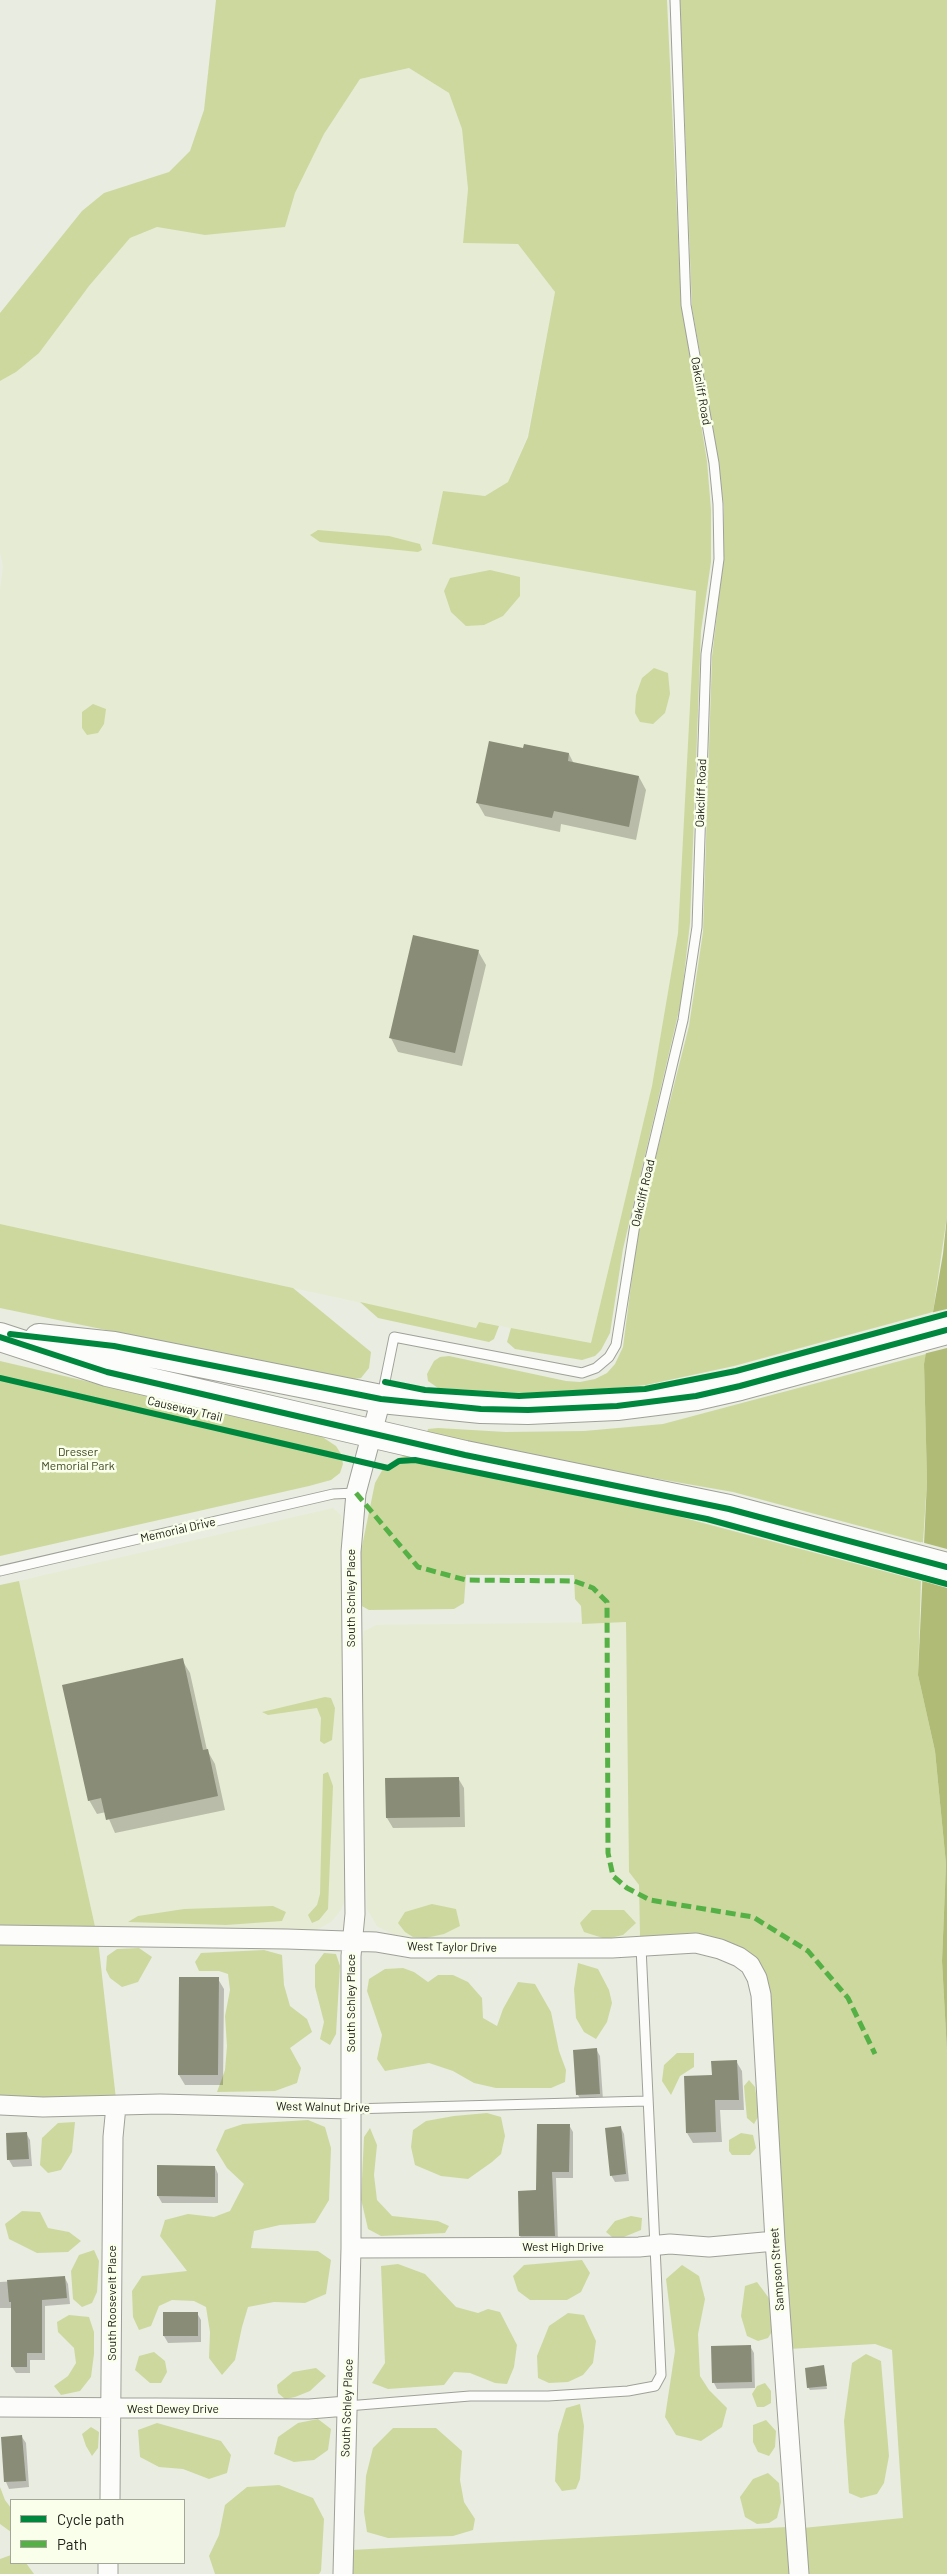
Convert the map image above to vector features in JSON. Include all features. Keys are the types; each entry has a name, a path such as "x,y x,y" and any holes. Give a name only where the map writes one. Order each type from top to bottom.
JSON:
{"main road":[{"path":"0,1333 114,1346 381,1399 481,1409 579,1409 696,1396 740,1386 947,1330"},
{"path":"0,1337 108,1372 372,1434 729,1509 947,1567"}],"street":[{"name":"South Schley Place","path":"343,2574 351,2248 352,1942 355,1914 351,1552 356,1493 381,1399"},
{"name":"West Taylor Drive","path":"0,1935 376,1942 412,1948 696,1944 720,1948 739,1957 750,1966"},
{"name":"Sampson Street","path":"750,1966 757,1978 761,1995 775,2241 799,2574"},
{"name":"West Walnut Drive","path":"0,2105 43,2107 160,2104 350,2109"},
{"name":"South Roosevelt Place","path":"110,2499 112,2409 111,2237 113,2137 116,2106"},
{"name":"West High Drive","path":"351,2248 709,2246 775,2241"},
{"name":"West Dewey Drive","path":"0,2407 309,2409 347,2406"}],"lane":[{"name":"Oakcliff Road","path":"381,1399 394,1337 582,1373 596,1368 609,1357 616,1345 635,1228 683,1020 697,927 706,654 719,559 718,504 714,463 686,305 675,0"},
{"name":"Memorial Drive","path":"0,1571 333,1494 356,1493"},
{"path":"347,2406 470,2396 548,2396 628,2391 655,2386 660,2375 647,2101 644,1974 641,1946"},
{"name":"West Walnut Drive","path":"350,2109 647,2101"}],"shaded area":[{"path":"409,68 449,93 462,129 468,189 463,243 518,244 555,292 527,437 508,482 485,496 443,491 433,544 696,590 678,933 652,1086 591,1343 479,1322 477,1328 0,1224 0,590 3,566 0,552 0,381 16,372 130,238 157,227 205,235 285,226 295,193 324,134 360,79"},
{"path":"947,1216 947,2052 942,1961 946,1864 935,1751 918,1675 927,1480 924,1364 943,1254"},
{"path":"333,1508 341,1515 342,1537 344,1902 341,1910 332,1921 314,1932 96,1931 19,1581"},
{"path":"626,1622 629,1872 639,1885 640,1938 413,1940 392,1934 377,1926 367,1909 361,1647 364,1631 376,1625"}],"green space":[{"path":"216,0 667,0 681,301 707,461 711,510 711,562 701,631 690,923 681,1002 623,1249 610,1333 601,1350 595,1356 582,1360 515,1349 507,1342 511,1328 591,1343 652,1086 678,933 696,591 432,544 443,491 485,496 508,482 528,437 555,292 518,244 463,243 468,189 462,129 449,93 409,68 360,79 324,134 295,193 285,227 205,235 157,227 130,238 89,286 39,353 16,372 0,381 0,313 82,211 104,193 169,172 190,151 204,110"},
{"path":"680,0 947,0 947,1216 933,1312 734,1366 646,1385 595,1390 523,1393 438,1388 428,1381 427,1374 434,1361 440,1357 449,1356 566,1381 580,1382 595,1379 607,1373 615,1364 623,1347 639,1223 689,1026 703,932 712,657 723,562 724,507 692,308"},
{"path":"318,530 389,536 420,544 422,550 418,552 320,542 310,535"},
{"path":"490,570 520,577 520,596 503,616 484,625 466,626 451,612 444,591 450,578"},
{"path":"654,668 668,673 670,694 665,713 653,724 640,722 635,713 636,695 642,678"},
{"path":"93,704 106,709 104,724 98,733 87,735 82,728 82,712"},
{"path":"0,1224 293,1288 371,1352 369,1368 361,1378 347,1380 0,1308"},
{"path":"360,1302 476,1328 479,1322 499,1326 494,1339 489,1342 378,1318"},
{"path":"926,1354 924,1364 927,1480 923,1543 733,1492 607,1470 431,1435 427,1432 428,1429 438,1428 506,1432 584,1431 663,1424"},
{"name":"Dresser Memorial Park","path":"0,1361 321,1436 336,1446 341,1454 343,1464 340,1473 331,1480 309,1486 0,1556"},
{"path":"404,1456 416,1456 568,1487 921,1581 918,1675 935,1751 946,1864 942,1961 947,2052 947,2574 807,2574 803,2528 903,2518 892,2350 875,2344 789,2349 757,1966 640,1938 639,1885 629,1872 626,1622 582,1624 581,1606 575,1599 574,1575 466,1575 464,1603 454,1609 369,1610 360,1605 360,1556 375,1483 384,1467"},
{"path":"19,1581 96,1931 0,1930 0,1585"},
{"path":"325,1697 331,1698 335,1708 332,1740 324,1744 320,1741 321,1718 317,1708 268,1715 262,1712"},
{"path":"328,1772 333,1786 328,1909 319,1920 312,1923 308,1915 317,1905 320,1894 323,1774"},
{"path":"432,1904 456,1909 460,1926 444,1934 426,1938 413,1937 405,1932 398,1923 405,1912"},
{"path":"273,1906 286,1912 282,1921 226,1925 128,1922 138,1916 184,1909"},
{"path":"592,1910 624,1910 636,1923 623,1935 606,1939 584,1932 580,1923"},
{"path":"0,1940 98,1940 116,2099 0,2100"},
{"path":"139,1948 152,1957 138,1982 122,1987 110,1978 106,1970 107,1956 117,1949"},
{"path":"264,1950 282,1955 284,1985 290,2006 307,2019 312,2032 290,2048 301,2068 297,2083 275,2091 217,2092 225,2070 227,2046 225,2016 230,1990 228,1974 219,1971 199,1971 195,1962 201,1953"},
{"path":"324,1953 336,1954 340,1966 336,2034 330,2045 320,2039 324,2022 315,1987 315,1965"},
{"path":"578,1963 598,1969 609,1990 612,2003 607,2022 596,2039 584,2032 576,2018 574,1989"},
{"path":"403,1968 414,1972 428,1982 438,1975 453,1975 468,1982 482,1998 483,2018 497,2026 503,2009 518,1982 535,1984 551,2012 559,2051 566,2070 565,2082 551,2088 496,2088 474,2083 453,2071 429,2063 385,2071 377,2059 382,2035 367,1991 369,1979 385,1969"},
{"path":"677,2053 694,2053 694,2067 680,2076 671,2095 662,2081 664,2065"},
{"path":"749,2080 755,2087 758,2108 758,2117 754,2124 747,2118 744,2086"},
{"path":"487,2113 501,2117 505,2136 501,2154 492,2162 468,2179 441,2176 415,2165 411,2147 413,2130 426,2121"},
{"path":"308,2120 325,2127 331,2148 329,2200 315,2223 280,2225 254,2231 251,2248 318,2251 331,2260 326,2294 305,2303 274,2302 248,2307 235,2360 222,2375 209,2358 210,2332 206,2307 194,2301 172,2300 159,2306 151,2326 139,2330 133,2317 132,2291 142,2276 187,2271 160,2236 165,2220 188,2214 214,2217 230,2211 244,2184 227,2168 216,2150 225,2130 243,2124"},
{"path":"75,2122 72,2152 61,2170 48,2173 40,2165 42,2138 58,2123"},
{"path":"370,2128 377,2145 374,2175 377,2200 392,2216 438,2221 449,2226 445,2233 381,2236 368,2229 361,2199 364,2137"},
{"path":"741,2133 753,2135 756,2148 750,2155 732,2155 729,2151 729,2140"},
{"path":"22,2211 40,2212 48,2228 69,2232 81,2241 68,2252 37,2253 9,2239 5,2224"},
{"path":"631,2216 642,2218 641,2230 619,2239 612,2237 606,2232 615,2221"},
{"path":"94,2250 99,2261 97,2292 92,2303 82,2307 73,2299 71,2271 79,2255"},
{"path":"582,2260 590,2273 581,2292 567,2300 530,2300 518,2291 513,2276 524,2265"},
{"path":"398,2264 425,2274 456,2307 478,2313 488,2309 500,2312 517,2345 514,2367 507,2384 495,2383 470,2373 454,2372 444,2385 388,2389 372,2383 385,2363 381,2266"},
{"path":"682,2265 699,2276 705,2299 698,2334 700,2376 709,2390 727,2408 722,2427 701,2441 676,2435 665,2417 675,2351 666,2279"},
{"path":"757,2282 771,2301 773,2330 768,2338 758,2341 747,2336 741,2316 745,2286"},
{"path":"568,2313 584,2315 596,2341 593,2363 583,2375 568,2382 549,2383 538,2378 537,2356 549,2326"},
{"path":"69,2315 89,2317 94,2332 94,2354 91,2377 80,2391 61,2395 54,2386 68,2376 76,2363 74,2348 58,2332 57,2322"},
{"path":"154,2352 165,2361 167,2372 161,2383 150,2383 135,2370 139,2356"},
{"path":"866,2354 881,2361 889,2456 884,2483 877,2494 861,2498 849,2493 844,2421 852,2363"},
{"path":"316,2368 326,2376 310,2391 285,2399 278,2393 277,2385 293,2372"},
{"path":"765,2383 771,2391 771,2403 764,2407 757,2407 752,2394 757,2386"},
{"path":"580,2404 584,2426 580,2479 576,2489 562,2491 555,2481 558,2434 566,2408"},
{"path":"318,2419 331,2429 328,2450 314,2460 294,2462 274,2454 278,2437 298,2423"},
{"path":"766,2420 776,2431 775,2447 769,2456 758,2452 753,2442 753,2425"},
{"path":"157,2423 221,2441 231,2455 227,2473 209,2479 183,2469 159,2467 140,2457 138,2430"},
{"path":"91,2427 99,2432 98,2448 92,2456 82,2434"},
{"path":"393,2428 436,2428 462,2451 460,2480 464,2502 475,2519 473,2530 453,2536 388,2538 367,2532 364,2512 366,2476 373,2448"},
{"path":"768,2473 779,2483 781,2502 777,2518 769,2523 757,2524 745,2517 740,2497 753,2479"},
{"path":"279,2485 313,2498 324,2519 321,2571 319,2574 215,2574 209,2556 219,2535 225,2505 247,2487"},
{"path":"0,2487 10,2507 10,2531 0,2524"},
{"path":"787,2527 792,2574 350,2574 351,2550"},
{"path":"10,2555 10,2564 27,2564 34,2574 0,2574 0,2559"}],"pier":[{"path":"947,1309 947,1348 923,1354 930,1313"},
{"path":"921,1542 947,1549 947,1588 919,1580"}],"building":[{"path":"489,741 523,748 524,744 569,753 568,761 639,776 629,827 554,811 552,818 476,803"},
{"path":"413,935 479,950 455,1053 389,1038"},
{"path":"183,1658 203,1750 208,1749 218,1796 106,1820 101,1798 88,1801 62,1685"},
{"path":"459,1777 460,1817 386,1818 385,1778"},
{"path":"179,1977 219,1977 218,2075 178,2075"},
{"path":"597,2048 600,2094 576,2095 573,2050"},
{"path":"737,2060 739,2100 715,2100 716,2132 686,2133 684,2076 712,2075 711,2061"},
{"path":"537,2124 570,2124 569,2172 552,2172 555,2236 519,2236 518,2191 536,2190"},
{"path":"621,2126 626,2174 610,2176 605,2128"},
{"path":"27,2132 29,2159 7,2160 6,2133"},
{"path":"157,2165 215,2166 215,2197 157,2196"},
{"path":"65,2276 67,2298 42,2300 42,2353 27,2353 27,2367 11,2367 11,2302 9,2302 7,2280"},
{"path":"163,2312 198,2312 198,2336 163,2336"},
{"path":"751,2345 752,2382 712,2383 711,2346"},
{"path":"824,2365 827,2386 807,2388 805,2368"},
{"path":"22,2435 26,2481 4,2482 1,2437"}],"marked path":[{"path":"356,1493 418,1567 466,1580 574,1581 593,1588 607,1602 608,1853 613,1876 627,1888 650,1900 753,1917 808,1951 848,1998 875,2054"}],"cycle path":[{"path":"385,1382 425,1390 519,1396 645,1389 736,1371 947,1314"},
{"path":"10,1334 114,1346 381,1399 481,1409 528,1410 617,1406 696,1396 740,1386 947,1330"},
{"path":"0,1337 107,1372 465,1455 729,1509 947,1567"},
{"name":"Causeway Trail","path":"0,1378 388,1468 399,1461 415,1460 707,1519 947,1584"}]}
